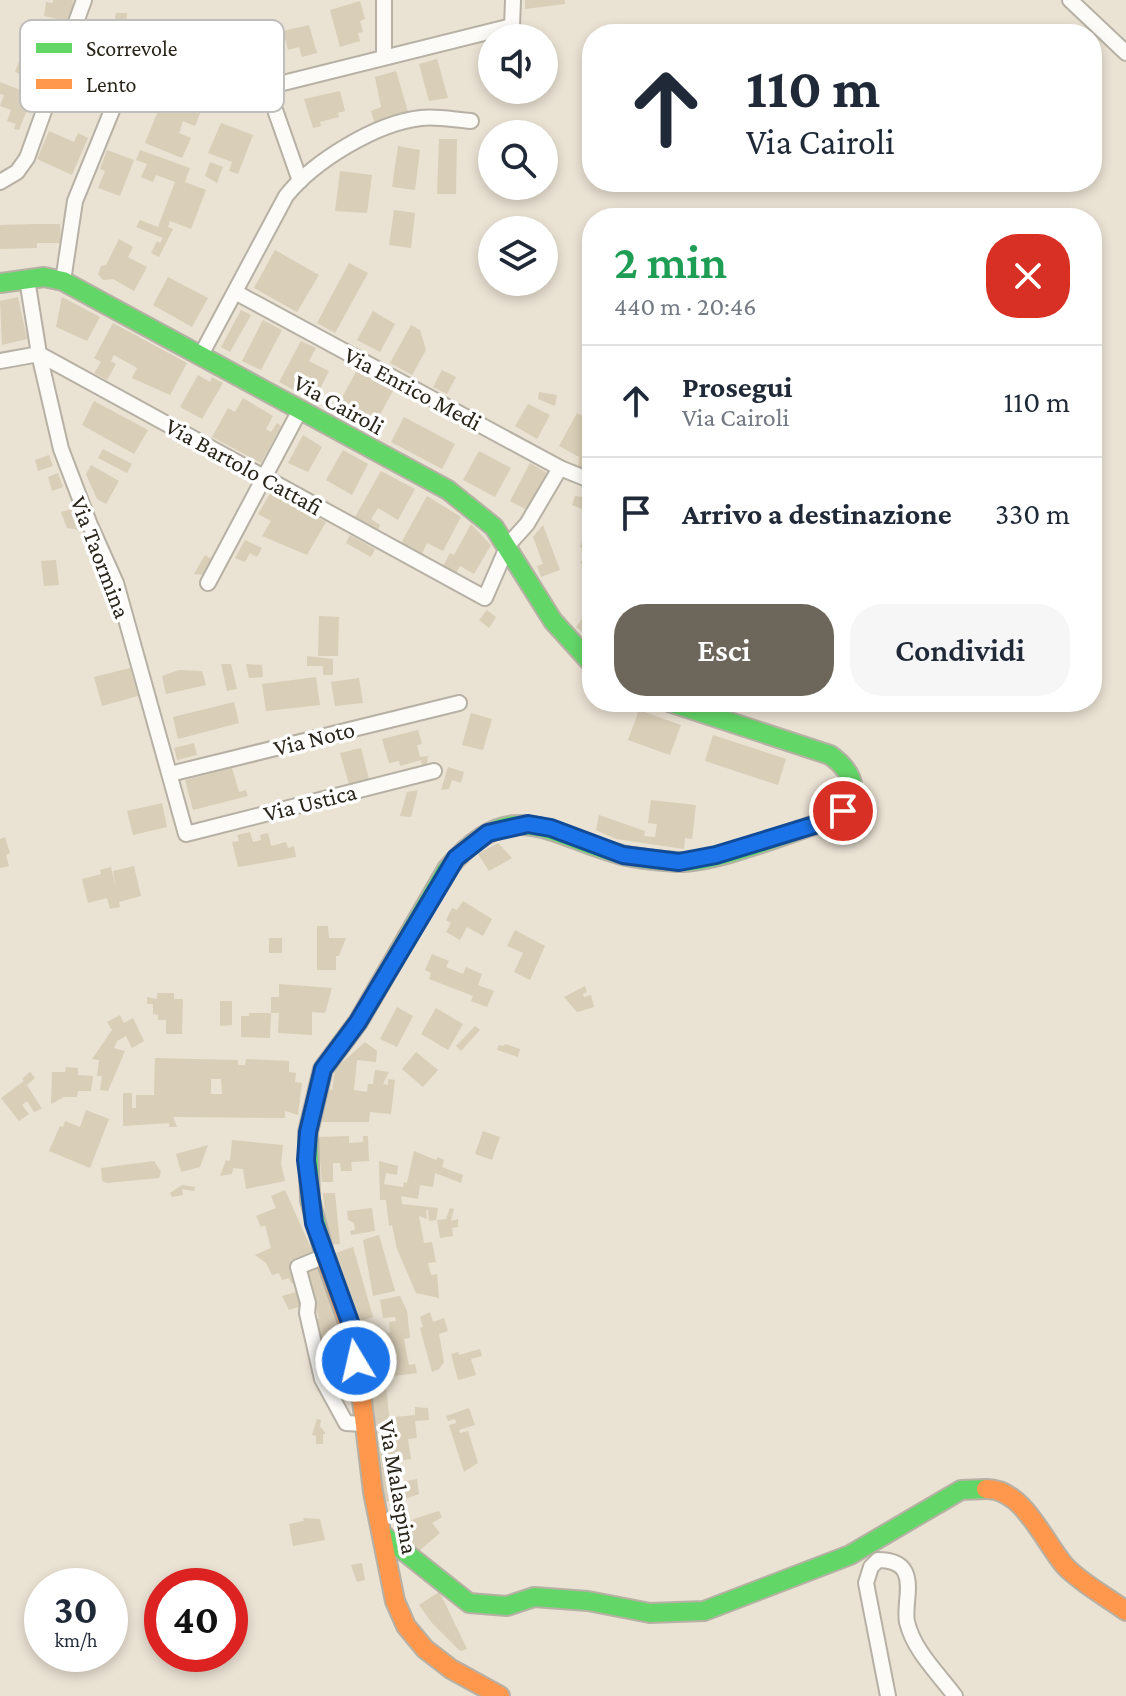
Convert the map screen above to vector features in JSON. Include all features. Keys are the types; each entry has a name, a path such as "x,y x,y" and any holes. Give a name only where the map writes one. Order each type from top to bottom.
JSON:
{"street":[{"path":"77,20 84,0"},
{"path":"384,0 384,57"},
{"path":"284,83 512,26 513,0"},
{"path":"1070,0 1095,24"},
{"path":"1102,30 1126,53"},
{"path":"0,182 17,172 27,158 44,112"},
{"path":"63,281 75,201 111,112"},
{"path":"276,112 300,181"},
{"path":"201,355 286,196 300,181 325,162 387,126 421,118 471,121"},
{"name":"Via Cairoli","path":"0,283 44,277 63,281 468,504 508,545 553,621 582,653"},
{"name":"Via Taormina","path":"27,279 39,354 70,478 116,583 186,834"},
{"name":"Via Enrico Medi","path":"235,292 560,468 582,477"},
{"path":"0,361 39,354"},
{"name":"Via Bartolo Cattafi","path":"39,354 485,598 508,545"},
{"path":"208,583 300,410"},
{"path":"508,545 527,524 560,468"},
{"name":"Via Noto","path":"170,774 459,703"},
{"name":"Via Malaspina","path":"500,1696 436,1658 406,1626 395,1601 363,1424 355,1342 325,1256 310,1200 308,1132 318,1083 331,1054 358,1022 447,869 477,839 500,829 528,824 551,828 623,855 679,862 716,855 824,822 835,817 849,803 853,791 848,771 830,755 699,712"},
{"name":"Via Ustica","path":"186,834 434,771"},
{"path":"325,1256 298,1267 308,1303 307,1313 315,1349 322,1379 346,1423 363,1424"},
{"path":"382,1534 469,1603 507,1606 534,1597 588,1601 650,1613 704,1611 850,1555 961,1490 996,1489 1027,1511 1066,1567 1126,1611"},
{"path":"888,1696 866,1583 871,1567 878,1560 903,1568 907,1576 908,1623 913,1637 931,1667 955,1696"}],"building":[{"path":"53,0 73,0 71,20 44,16 46,2 53,3"},
{"path":"525,0 565,0 565,4 525,9"},
{"path":"360,1 365,19 360,21 363,32 358,33 360,41 340,47 330,10"},
{"path":"116,13 127,13 126,20 115,20"},
{"path":"309,25 317,53 302,57 299,47 288,50 284,31"},
{"path":"437,59 448,98 429,101 419,64"},
{"path":"396,71 409,115 375,125 371,111 381,107 375,77"},
{"path":"0,82 20,90 20,112 26,112 19,130 14,129 16,124 7,121 11,110 0,106 4,95 0,94"},
{"path":"340,91 345,111 338,113 339,117 320,122 321,126 313,128 304,99"},
{"path":"158,112 201,112 195,126 183,121 179,133 191,138 182,158 145,143"},
{"path":"221,123 253,135 238,174 229,171 232,162 208,153"},
{"path":"49,131 74,142 78,133 88,138 72,175 37,159"},
{"path":"439,139 457,139 456,194 437,194"},
{"path":"398,146 420,150 415,190 392,187"},
{"path":"107,150 134,160 120,196 98,188 105,171 100,169"},
{"path":"140,150 190,168 185,182 206,190 191,229 170,221 168,227 173,229 159,257 151,253 157,241 160,243 163,238 136,227 140,220 158,227 175,182 156,175 153,182 141,177 147,164 136,160"},
{"path":"210,162 223,167 217,183 205,176"},
{"path":"340,171 372,175 367,213 335,211"},
{"path":"394,210 415,213 411,248 389,245"},
{"path":"60,224 61,243 37,243 37,248 0,249 0,225"},
{"path":"119,239 133,247 128,257 147,267 134,291 113,279 103,280 98,274"},
{"path":"275,250 319,275 297,312 254,288"},
{"path":"349,263 368,273 335,333 317,323"},
{"path":"168,277 208,298 192,327 153,305"},
{"path":"18,297 27,339 2,345 0,301"},
{"path":"62,297 100,317 87,341 56,327"},
{"path":"241,310 251,315 230,352 221,347"},
{"path":"373,311 395,324 380,352 357,340"},
{"path":"263,320 282,330 261,370 242,361"},
{"path":"113,323 187,363 170,395 132,378 137,368 114,355 111,361 116,364 107,380 94,373 101,362 94,358"},
{"path":"411,325 420,330 426,350 412,375 390,363"},
{"path":"301,341 316,348 309,361 329,371 316,397 307,392 305,396 279,382"},
{"path":"357,370 394,389 371,431 335,410"},
{"path":"442,370 456,377 447,394 433,387"},
{"path":"198,375 210,382 212,377 223,383 202,419 180,407"},
{"path":"539,392 557,395 555,406 538,399"},
{"path":"243,398 273,416 266,429 271,432 277,423 281,426 261,463 212,437 228,408 235,412"},
{"path":"94,401 148,430 134,454 82,425"},
{"path":"528,404 550,415 537,439 515,426"},
{"path":"577,413 582,416 582,470 578,468 579,457 559,446"},
{"path":"404,417 455,444 442,469 391,442"},
{"path":"303,435 322,447 308,472 288,463"},
{"path":"103,449 132,464 127,473 98,458"},
{"path":"343,450 368,464 352,495 326,480"},
{"path":"479,451 511,468 495,497 463,480"},
{"path":"49,455 53,466 38,471 35,460"},
{"path":"530,463 547,473 527,510 510,501"},
{"path":"91,465 119,481 106,504 97,499 86,474"},
{"path":"381,471 415,489 398,520 378,508 371,519 380,525 378,530 355,517"},
{"path":"58,473 63,487 52,491 48,477"},
{"path":"271,492 326,522 307,555 262,536 271,521 258,514"},
{"path":"427,496 461,517 443,551 427,543 422,554 401,543"},
{"path":"575,496 582,497 582,509 572,505"},
{"path":"72,509 79,530 67,528 61,512"},
{"path":"471,524 491,545 474,574 460,566 456,573 443,566 450,553 454,555"},
{"path":"543,525 560,570 541,577 537,566 543,564 533,537"},
{"path":"350,535 375,549 371,557 346,543"},
{"path":"245,540 262,548 257,557 250,553 245,562 235,558"},
{"path":"205,555 213,560 205,575 194,574"},
{"path":"56,560 59,585 44,586 41,561"},
{"path":"487,610 496,617 489,628 479,620"},
{"path":"319,616 339,617 338,656 318,656"},
{"path":"307,656 333,659 333,675 323,675 323,666 307,666"},
{"path":"221,664 231,664 237,689 227,691"},
{"path":"246,664 262,665 263,677 249,678"},
{"path":"130,668 138,696 102,706 94,677"},
{"path":"179,670 202,671 206,685 166,694 162,676"},
{"path":"316,677 320,705 266,711 262,684"},
{"path":"359,678 363,703 335,706 331,682"},
{"path":"234,702 239,723 178,739 173,717"},
{"path":"638,712 681,725 670,755 628,740"},
{"path":"471,713 492,719 483,750 462,745"},
{"path":"418,730 422,744 417,745 420,757 428,756 427,765 422,766 421,760 400,766 399,761 389,763 382,739"},
{"path":"713,735 786,759 778,785 705,761"},
{"path":"194,743 197,755 177,760 174,748"},
{"path":"361,748 369,779 349,784 340,753"},
{"path":"448,767 464,772 461,783 452,780 449,789 441,790"},
{"path":"232,768 239,792 246,790 248,796 193,810 185,780"},
{"path":"418,790 411,817 400,816 407,792"},
{"path":"651,800 696,805 692,839 685,838 684,849 616,839 596,830 599,815 645,831 644,836 655,837 657,824 648,823"},
{"path":"162,803 167,827 133,835 127,811"},
{"path":"250,832 253,842 261,840 260,835 268,833 271,846 286,842 288,848 294,846 296,857 238,867 232,842 239,841 237,835"},
{"path":"5,837 10,853 6,855 9,866 0,868 0,839"},
{"path":"498,843 512,858 489,871 478,854"},
{"path":"134,866 141,896 119,902 120,907 110,909 107,898 88,903 82,879 101,874 100,870 111,867 116,888 113,871"},
{"path":"463,901 492,919 483,936 467,927 460,940 446,932 451,923 446,920 452,908 457,910"},
{"path":"317,926 328,926 329,938 346,938 339,956 336,956 336,970 317,970"},
{"path":"515,930 545,946 530,980 514,972 523,953 507,946"},
{"path":"269,938 282,938 282,953 269,953"},
{"path":"432,954 449,961 446,967 463,974 466,967 482,974 478,985 494,991 487,1007 471,1001 473,996 429,979 431,973 425,970"},
{"path":"279,984 332,988 325,1013 312,1012 312,1035 278,1033 279,1013 271,1013 271,997 279,997"},
{"path":"585,986 587,992 583,994 584,997 591,995 594,1007 577,1012 564,997"},
{"path":"157,993 174,993 174,999 183,999 182,1034 166,1034 166,1020 158,1020 158,1015 153,1014 153,1004 147,1004 147,997 157,999"},
{"path":"220,1001 232,1001 232,1025 220,1026"},
{"path":"397,1007 413,1016 397,1047 380,1039"},
{"path":"436,1008 463,1024 448,1050 421,1034"},
{"path":"249,1013 271,1013 270,1038 241,1037 241,1016 249,1016"},
{"path":"120,1015 124,1023 133,1018 144,1041 132,1048 126,1036 117,1041 114,1048 125,1051 108,1091 100,1090 102,1076 97,1076 99,1060 92,1059 112,1030 107,1022"},
{"path":"475,1026 480,1030 461,1051 456,1046"},
{"path":"365,1042 377,1051 376,1062 357,1060 354,1090 367,1092 368,1084 373,1084 375,1070 389,1072 383,1084 388,1085 388,1079 395,1080 391,1114 370,1112 369,1122 322,1122 327,1089 332,1090 335,1069"},
{"path":"499,1045 520,1049 518,1057 497,1050"},
{"path":"416,1052 438,1070 423,1087 402,1069"},
{"path":"155,1058 238,1060 238,1065 245,1065 246,1059 289,1061 289,1072 296,1073 295,1082 302,1083 298,1115 285,1111 285,1118 173,1117 177,1127 169,1127 169,1123 123,1126 123,1093 132,1093 132,1108 136,1108 136,1095 154,1095","holes":["211,1079 221,1079 222,1094 211,1094"]},
{"path":"66,1067 78,1068 78,1075 93,1076 91,1091 78,1091 77,1097 64,1097 51,1104 52,1072 65,1072"},
{"path":"30,1072 35,1078 27,1085 42,1109 34,1112 27,1101 22,1105 29,1114 19,1121 1,1098 24,1081 22,1079"},
{"path":"86,1110 109,1119 90,1168 49,1151 60,1126 63,1127 65,1121 80,1127"},
{"path":"483,1131 500,1137 492,1160 475,1154"},
{"path":"349,1136 349,1143 363,1142 363,1136 368,1136 369,1161 351,1162 352,1171 341,1171 340,1163 333,1163 333,1182 322,1182 318,1137"},
{"path":"232,1140 283,1145 281,1164 285,1181 246,1189 243,1169 233,1168 232,1174 220,1176 226,1160 230,1161"},
{"path":"208,1145 200,1167 181,1172 176,1154"},
{"path":"414,1151 436,1160 438,1157 444,1160 442,1167 463,1175 461,1183 435,1173 433,1187 420,1185 418,1199 401,1196 402,1204 438,1208 436,1220 429,1221 428,1210 427,1219 419,1216 424,1243 432,1242 436,1262 428,1263 431,1275 437,1274 439,1298 416,1293 397,1249 392,1225 389,1226 386,1200 380,1200 379,1161 398,1166 397,1175 386,1173 384,1184 403,1187 404,1182 407,1183"},
{"path":"154,1161 161,1172 159,1178 102,1181 101,1168"},
{"path":"182,1185 195,1187 194,1191 182,1189 183,1195 172,1197 170,1193"},
{"path":"285,1190 314,1255 290,1264 298,1283 291,1283 289,1278 282,1280 279,1273 272,1275 266,1263 255,1255 271,1248 265,1225 261,1227 256,1216 276,1208 271,1196"},
{"path":"323,1193 335,1193 340,1244 328,1245"},
{"path":"372,1208 375,1231 351,1235 350,1231 355,1230 354,1223 348,1220 347,1211"},
{"path":"450,1208 454,1209 451,1221 458,1219 458,1227 452,1228 453,1236 440,1238 437,1220 446,1219"},
{"path":"379,1235 395,1291 373,1296 363,1240"},
{"path":"353,1247 373,1317 358,1322 333,1254"},
{"path":"317,1263 344,1327 353,1393 337,1399 330,1385 336,1384 331,1361 324,1363 320,1349 324,1348 314,1320 319,1319 304,1269"},
{"path":"300,1291 304,1305 289,1310 282,1296"},
{"path":"400,1296 407,1311 410,1338 404,1339 408,1361 409,1365 415,1364 417,1373 385,1377 390,1425 372,1426 366,1383 375,1382 373,1370 364,1371 360,1330 382,1328 383,1333 390,1333 389,1322 396,1321 395,1317 383,1318 380,1300"},
{"path":"430,1312 433,1322 444,1318 448,1331 439,1334 444,1362 432,1372 420,1328 423,1327 420,1317"},
{"path":"480,1349 482,1356 471,1359 476,1375 458,1380 451,1354"},
{"path":"415,1407 428,1408 429,1420 415,1421 417,1438 408,1439 411,1459 397,1461 400,1482 417,1479 419,1494 405,1499 405,1490 400,1490 400,1499 385,1502 373,1431 396,1428 395,1417 415,1415"},
{"path":"469,1408 475,1425 459,1430 460,1433 468,1431 478,1463 464,1472 449,1425 456,1423 455,1419 448,1421 446,1416"},
{"path":"317,1419 321,1420 320,1426 326,1434 323,1434 323,1444 316,1444 316,1436 312,1435"},
{"path":"439,1511 442,1517 432,1523 440,1533 419,1551 398,1529 414,1519"},
{"path":"303,1518 320,1519 325,1540 293,1546 289,1524 304,1521"},
{"path":"362,1563 365,1580 357,1582 351,1565"},
{"path":"439,1592 467,1649 460,1651 419,1605"}],"traffic: fast":[{"path":"0,283 44,277 63,281 448,490 494,527 553,621 582,653"},
{"path":"325,1257 310,1200 308,1132 323,1069 358,1022 447,869 470,845 511,825 531,826 622,855 664,861 693,861 730,853 824,822 850,799 852,782 848,773 830,755 699,712"},
{"path":"382,1534 469,1603 507,1606 534,1597 588,1601 650,1613 704,1611 850,1555 961,1490 986,1489"}],"traffic: slow":[{"path":"325,1257 355,1342 373,1492 395,1601 406,1626 425,1649 451,1669 500,1696"},
{"path":"986,1489 1011,1497 1032,1518 1071,1572 1126,1611"}],"route":[{"path":"356,1361 350,1322 314,1223 306,1160 308,1132 318,1083 331,1054 358,1022 456,858 488,833 528,824 551,828 623,855 679,862 716,855 824,822 843,811"}]}
